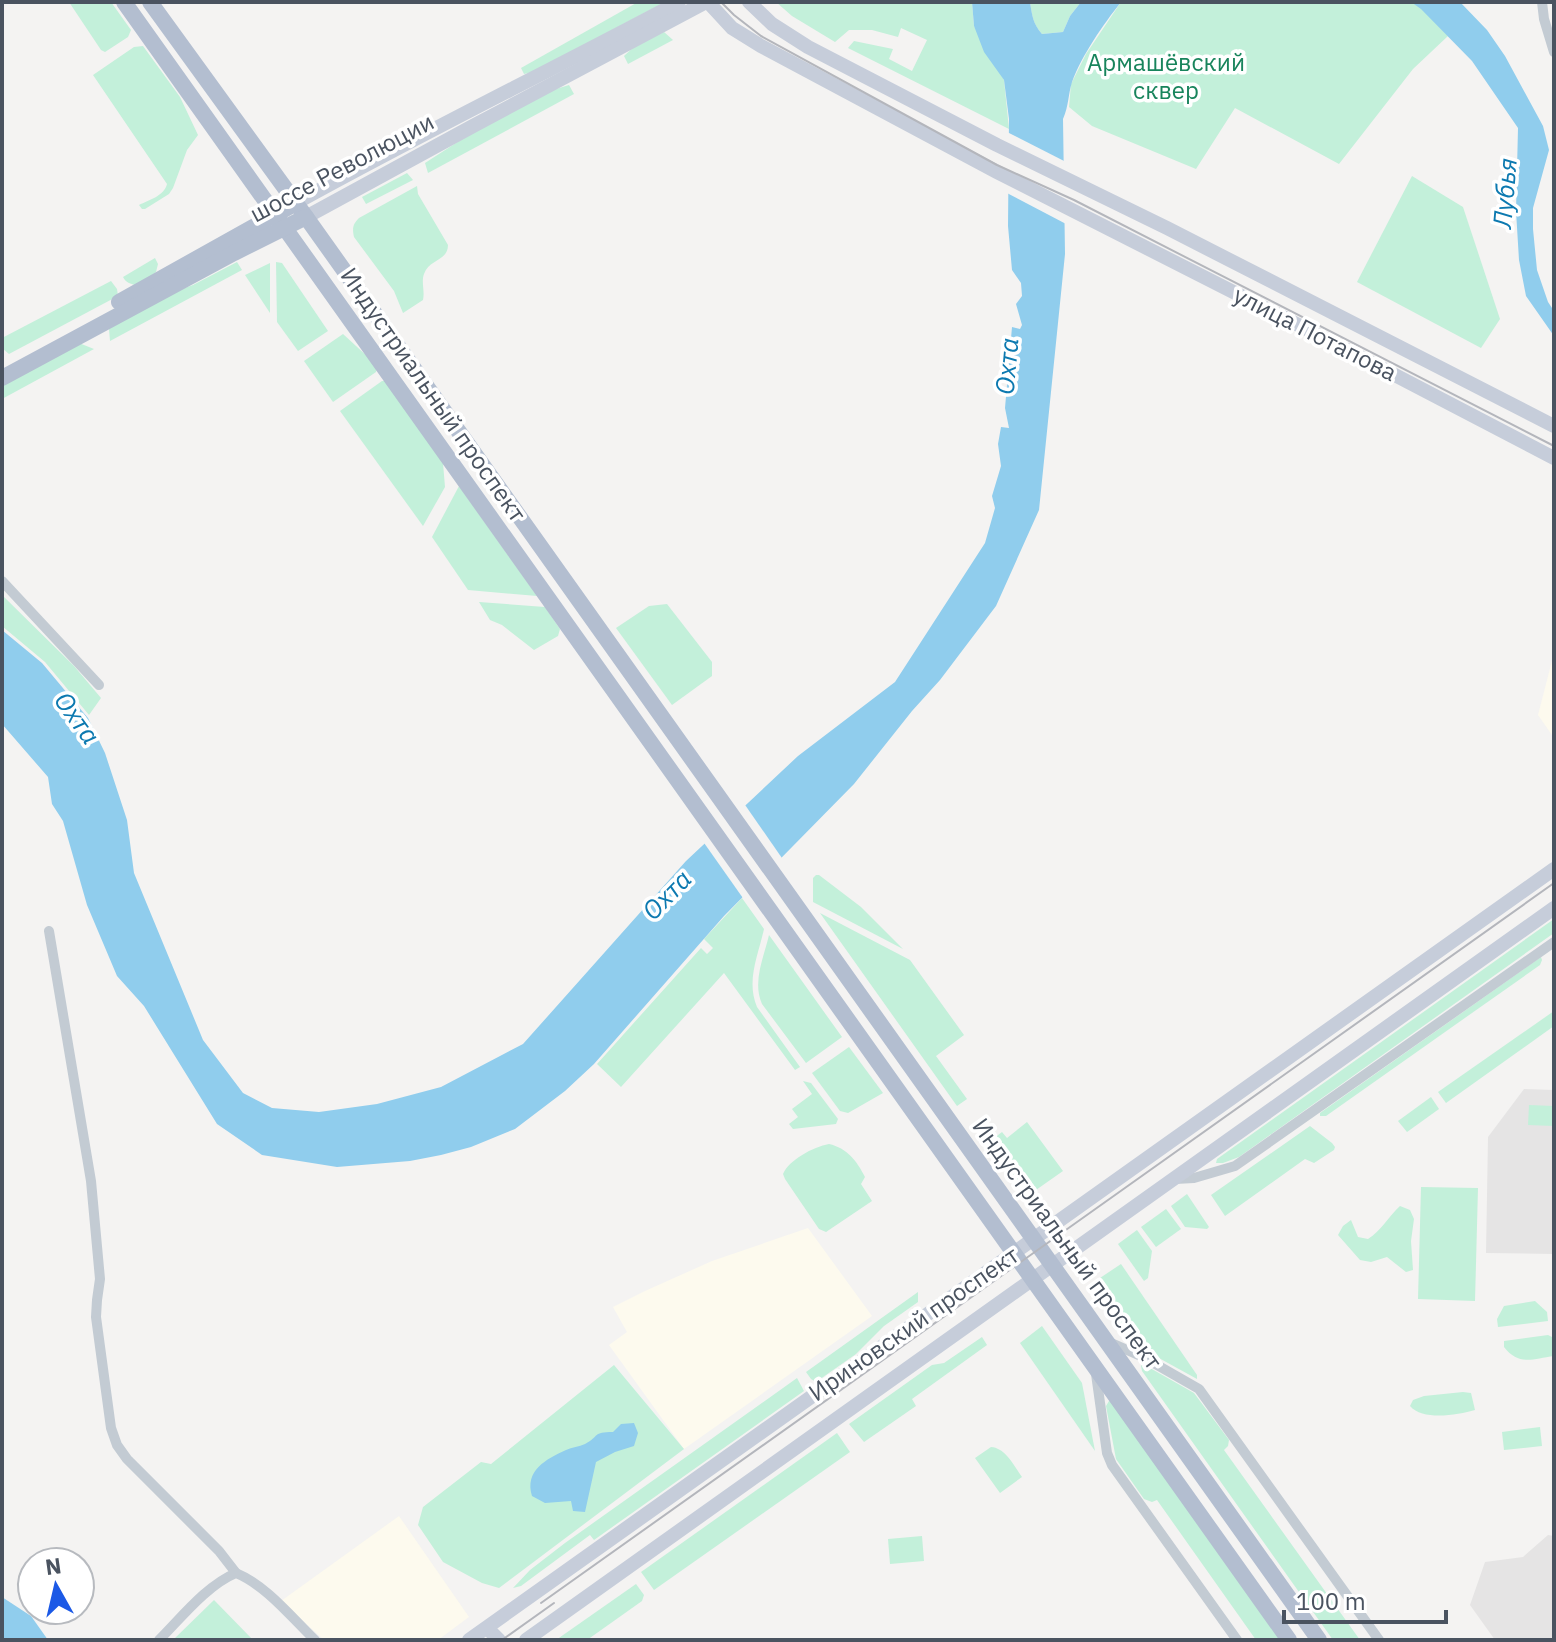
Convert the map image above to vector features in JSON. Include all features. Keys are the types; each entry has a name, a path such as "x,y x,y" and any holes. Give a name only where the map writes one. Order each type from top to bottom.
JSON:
{"main road":[{"name":"Индустриальный проспект","path":"124,2 1289,1640"},
{"name":"Индустриальный проспект","path":"150,2 1319,1640"},
{"name":"шоссе Революции","path":"2,365 280,222 465,112 679,2"},
{"name":"шоссе Революции","path":"301,210 487,118 707,2"},
{"name":"улица Потапова","path":"707,2 741,34 997,172 1554,458"},
{"name":"улица Потапова","path":"749,2 772,24 808,47 1554,426"},
{"name":"шоссе Революции","path":"2,378 234,253 280,222"},
{"path":"698,810 717,794"},
{"name":"Ириновский проспект","path":"469,1640 490,1634 1033,1239 1554,869"},
{"path":"756,892 774,875"},
{"name":"Ириновский проспект","path":"526,1640 1554,908"},
{"path":"490,1634 499,1640"}],"street":[{"path":"1542,2 1554,52"},
{"path":"2,581 99,685"},
{"path":"49,931 91,1181 100,1279 96,1317 111,1428 117,1445 127,1459 219,1551 236,1573 248,1578 269,1595 315,1640"},
{"path":"1173,1179 1194,1178 1235,1166 1554,942"},
{"path":"1107,1341 1143,1357 1199,1389 1379,1640"},
{"path":"1096,1368 1107,1453 1112,1465 1237,1640"},
{"path":"159,1640 210,1590 236,1573"}],"shaded area":[{"path":"1554,653 1554,738 1538,715"},
{"path":"1524,1089 1554,1090 1554,1254 1486,1253 1488,1137"},
{"path":"808,1228 872,1316 684,1449 609,1345 627,1332 613,1307 712,1261"},
{"path":"399,1516 469,1617 438,1640 324,1640 281,1601"},
{"path":"1548,1535 1554,1536 1554,1640 1495,1640 1470,1605 1485,1562 1523,1557"}],"green space":[{"path":"69,2 111,2 131,30 128,37 105,52 101,50"},
{"path":"638,2 665,2 524,74 521,68"},
{"path":"776,2 972,2 974,26 1004,80 1009,129 848,48 854,41 893,49 889,59 912,71 927,40 901,28 898,37 872,30 849,30 835,42 792,16"},
{"path":"1030,2 1081,2 1063,32 1042,34 1033,20"},
{"name":"Армашёвский сквер","path":"1121,2 1411,2 1448,36 1413,69 1339,164 1235,108 1196,169 1092,126 1069,107 1071,84 1086,54"},
{"path":"664,32 673,40 628,64 624,56 636,45"},
{"path":"143,46 180,97 198,135 187,150 169,194 145,209 139,205 159,195 167,184 93,75 134,47"},
{"path":"569,85 574,94 428,173 425,163 473,132"},
{"path":"407,173 413,180 366,204 362,197"},
{"path":"1412,176 1463,207 1500,319 1481,348 1357,282"},
{"path":"417,186 418,194 448,245 445,254 426,269 423,300 403,313 394,291 354,237 353,229 359,218"},
{"path":"155,258 158,264 156,272 138,286 124,279 123,277"},
{"path":"237,262 242,270 110,341 109,329 162,296 193,285"},
{"path":"276,262 282,263 328,331 298,351 277,322"},
{"path":"270,263 270,313 245,275"},
{"path":"111,281 118,296 9,354 2,348 2,338"},
{"path":"343,334 377,369 333,402 304,361"},
{"path":"79,343 94,349 2,399 2,384"},
{"path":"386,381 443,463 445,487 423,526 340,411"},
{"path":"459,486 537,596 468,590 432,537"},
{"path":"2,595 74,666 101,698 89,715 45,662 2,626"},
{"path":"479,602 545,607 560,629 558,636 534,650 502,625 490,620"},
{"path":"667,604 712,662 712,676 672,705 616,628 649,606"},
{"path":"816,875 861,907 903,949 813,902 813,878"},
{"path":"742,898 764,929 753,978 757,1007 800,1067 795,1070 724,973 621,1087 597,1064 701,948 707,954 713,948 704,939"},
{"path":"820,913 910,960 964,1035 936,1056 967,1099 957,1106"},
{"path":"1554,919 1554,933 1239,1157 1216,1163 1217,1159"},
{"path":"769,935 842,1037 806,1063 759,996 760,970"},
{"path":"1541,957 1540,965 1326,1116 1320,1116 1320,1113"},
{"path":"1554,1011 1554,1026 1446,1103 1438,1092"},
{"path":"849,1047 883,1093 848,1113 840,1111 812,1073"},
{"path":"803,1081 811,1083 838,1119 836,1124 793,1129 789,1124 798,1117 792,1109 812,1094"},
{"path":"1431,1097 1439,1109 1407,1132 1398,1121"},
{"path":"1529,1105 1554,1106 1554,1126 1528,1125"},
{"path":"1027,1122 1063,1171 1026,1197 986,1144 1002,1132 1007,1138"},
{"path":"1310,1126 1332,1143 1334,1150 1314,1163 1305,1159 1225,1216 1211,1195"},
{"path":"829,1144 846,1152 855,1161 865,1177 861,1184 872,1201 826,1232 819,1229 783,1174 802,1155"},
{"path":"1421,1187 1478,1188 1475,1301 1418,1299"},
{"path":"1187,1194 1209,1227 1207,1229 1185,1227 1171,1206"},
{"path":"1400,1206 1410,1210 1414,1219 1411,1241 1413,1270 1406,1272 1387,1257 1371,1262 1360,1260 1338,1235 1351,1220 1358,1237 1368,1239"},
{"path":"1166,1209 1181,1229 1156,1247 1141,1227"},
{"path":"1137,1230 1152,1251 1148,1278 1144,1281 1118,1244"},
{"path":"1121,1264 1197,1379 1128,1341 1088,1286"},
{"path":"918,1292 918,1302 884,1326 856,1354 816,1382 811,1379 806,1372"},
{"path":"1535,1301 1547,1312 1548,1321 1498,1327 1497,1319 1504,1306"},
{"path":"1042,1326 1082,1383 1095,1451 1020,1343"},
{"path":"1548,1335 1554,1341 1554,1356 1521,1359 1504,1347 1504,1341"},
{"path":"982,1337 987,1345 912,1399 916,1406 864,1442 849,1424 932,1365 944,1363"},
{"path":"1143,1364 1194,1393 1229,1440 1224,1450 1360,1640 1333,1640 1142,1371"},
{"path":"614,1365 684,1449 499,1588 482,1583 443,1562 418,1525 423,1507 481,1462 491,1464"},
{"path":"797,1378 804,1391 594,1540 590,1535 521,1586 513,1588 530,1570 565,1543"},
{"path":"1471,1393 1475,1410 1432,1415 1423,1414 1410,1406 1413,1400 1424,1396"},
{"path":"1109,1401 1283,1640 1256,1640 1157,1500 1144,1499 1116,1459 1106,1406"},
{"path":"1540,1427 1542,1446 1504,1450 1502,1432"},
{"path":"837,1433 850,1452 654,1590 641,1572"},
{"path":"991,1447 1005,1454 1022,1477 1000,1493 975,1458"},
{"path":"922,1536 924,1561 890,1564 888,1539"},
{"path":"636,1584 644,1595 642,1601 587,1640 556,1640"},
{"path":"214,1600 253,1640 173,1640"}],"water":[{"name":"Охта","path":"972,2 1030,2 1035,23 1042,34 1063,32 1081,2 1121,2 1081,61 1063,119 1065,254 1039,510 996,606 854,784 724,916 594,1064 565,1091 515,1129 471,1147 410,1161 337,1167 262,1155 217,1124 144,1006 117,976 87,905 63,821 52,804 48,777 2,724 2,630 42,663 88,718 105,753 127,820 134,873 203,1040 243,1093 272,1108 319,1112 377,1104 441,1087 523,1044 686,861 798,756 895,682 985,543 995,508 992,496 1001,466 998,444 1001,427 1009,428 1005,408 1012,327 1020,329 1022,325 1016,304 1022,296 1021,283 1012,270 1008,226 1009,119 1004,80 984,52 974,26"},
{"path":"1411,2 1460,2 1487,30 1505,56 1543,126 1549,150 1533,208 1533,229 1537,270 1554,311 1554,336 1526,296 1519,260 1516,211 1518,128 1472,61"},
{"path":"634,1423 638,1433 634,1446 596,1462 585,1512 573,1511 571,1501 545,1503 532,1496 531,1480 544,1462 585,1444 599,1434 613,1432 621,1424"},
{"path":"2,1597 16,1606 16,1626 38,1626 48,1640 2,1640"}],"pier":[{"path":"1005,131 1068,163 1068,225 1005,192"},
{"path":"743,802 784,861 745,901 702,840"}],"tram line":[{"path":"721,2 761,36 997,165 1074,200 1554,446"},
{"path":"541,1603 1554,883"},
{"path":"502,1640 554,1603"}],"water label":[{"name":"Лубья","path":"1505,193"}]}
